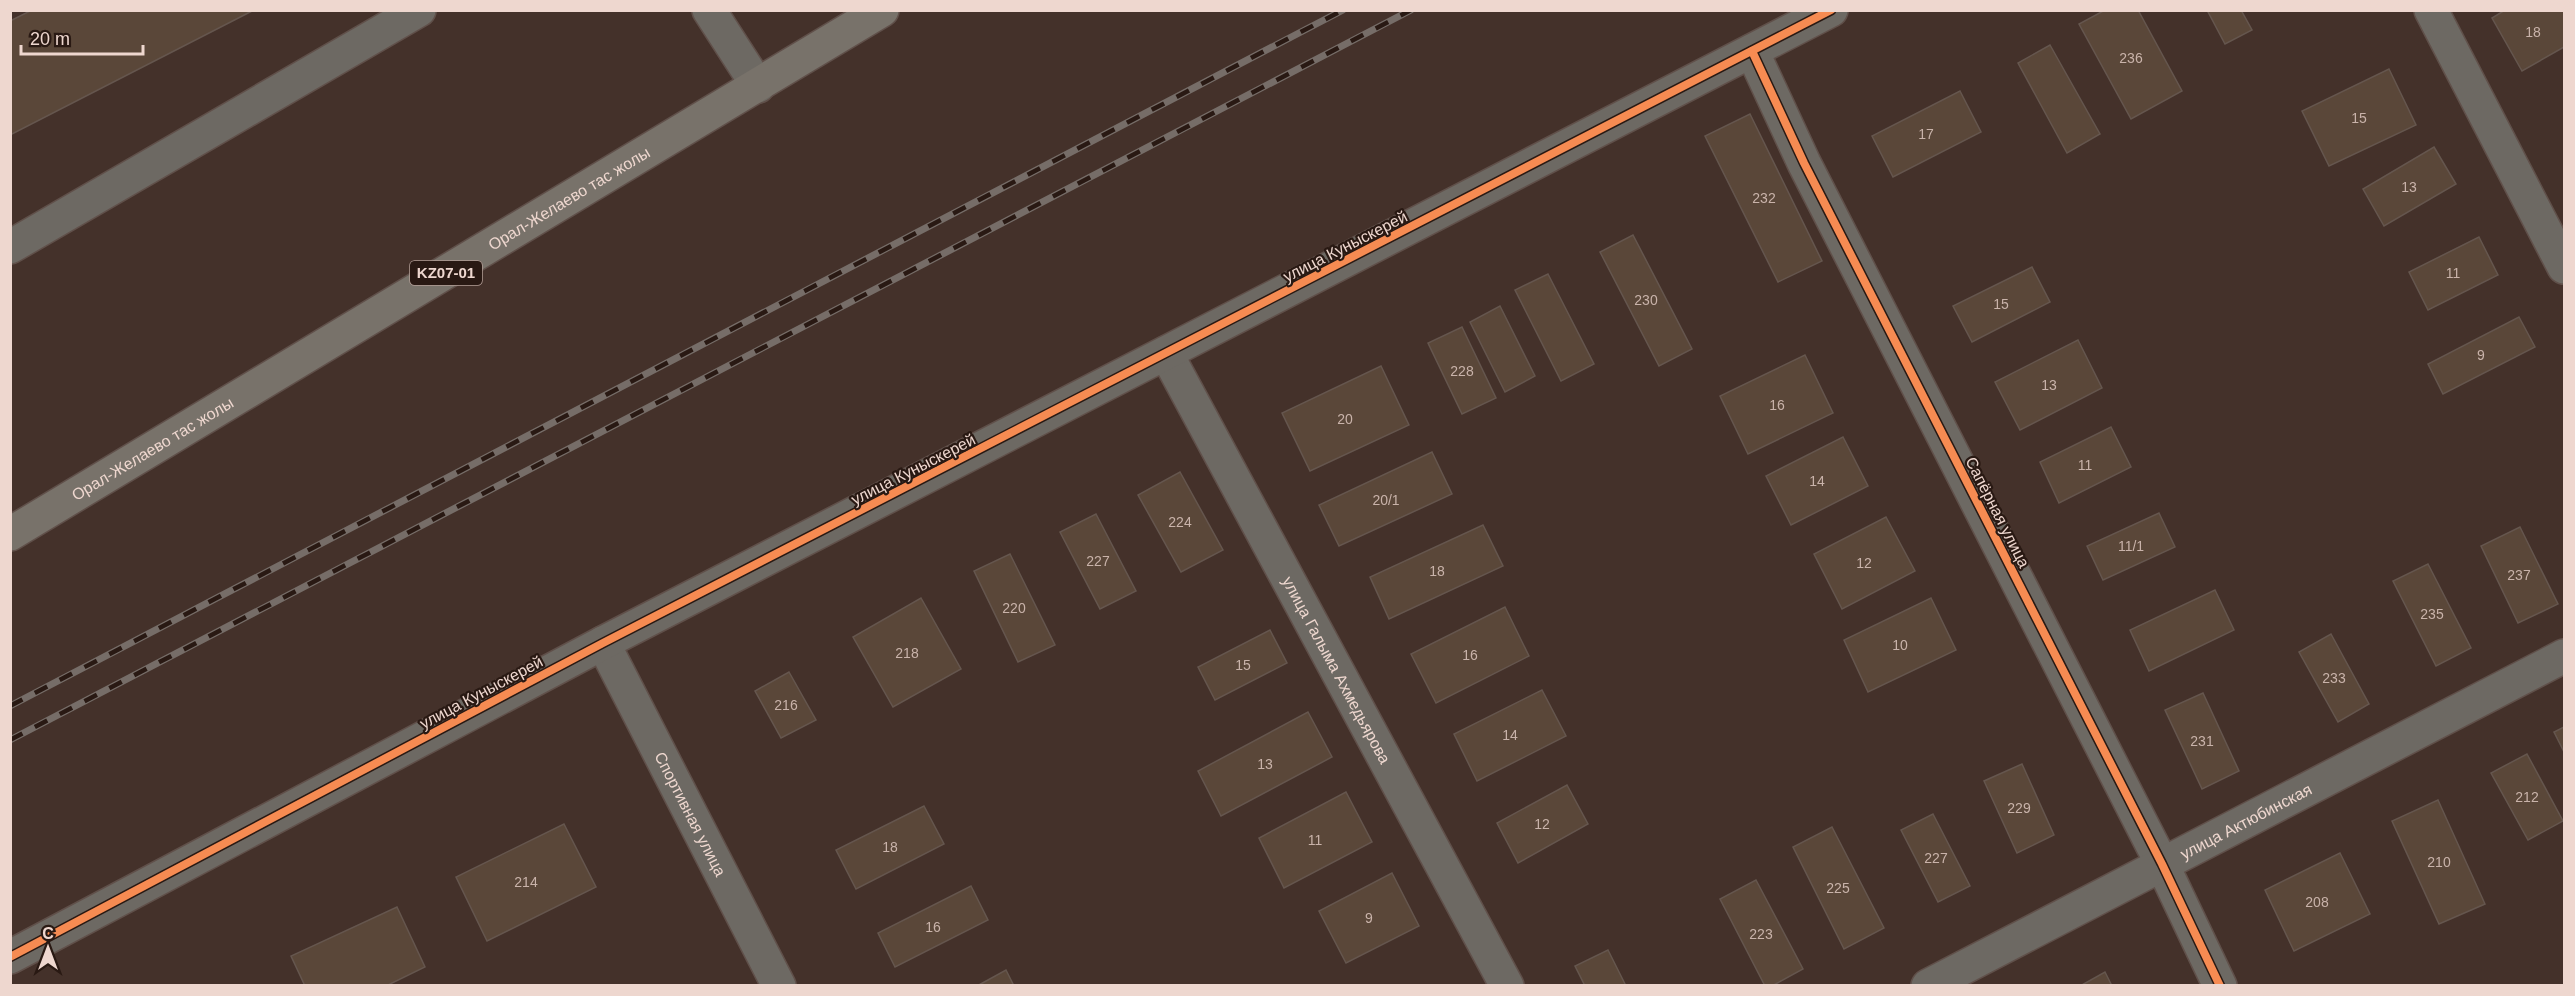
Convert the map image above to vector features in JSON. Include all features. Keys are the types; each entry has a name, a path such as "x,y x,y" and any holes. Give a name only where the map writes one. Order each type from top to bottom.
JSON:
{"main road":[{"name":"Орал-Желаево тас жолы","path":"10,534 882,10"}],"street":[{"path":"10,248 419,10"},
{"path":"709,10 758,86"},
{"name":"улица Куныскерей","path":"10,957 603,643 1831,10"},
{"path":"2431,10 2565,267"},
{"name":"Сапёрная улица","path":"1752,51 1804,163 2162,864 2220,986"},
{"name":"улица Галыма Ахмедьярова","path":"1166,353 1507,986"},
{"name":"Спортивная улица","path":"603,643 779,986"},
{"name":"улица Актюбинская","path":"1928,986 2565,656"}],"building":[{"path":"32,10 254,10 10,135 10,21"},
{"path":"2105,10 2138,10 2182,91 2131,119 2079,24"},
{"path":"2207,10 2241,10 2252,30 2225,44"},
{"path":"2505,10 2564,10 2564,47 2522,71 2492,18"},
{"path":"2050,45 2100,134 2067,153 2018,63"},
{"path":"2389,69 2416,125 2329,166 2302,111"},
{"path":"1960,91 1981,132 1893,177 1872,136"},
{"path":"1750,114 1822,261 1778,282 1705,136"},
{"path":"2434,147 2456,184 2384,226 2363,189"},
{"path":"1633,235 1692,349 1659,366 1600,252"},
{"path":"2479,237 2498,275 2428,310 2409,272"},
{"path":"2032,267 2050,302 1972,342 1953,306"},
{"path":"1548,274 1594,364 1561,381 1515,290"},
{"path":"1500,306 1535,376 1505,392 1470,322"},
{"path":"2519,317 2535,347 2443,394 2428,364"},
{"path":"1462,327 1496,398 1462,414 1428,343"},
{"path":"2078,340 2102,388 2020,430 1995,382"},
{"path":"1805,355 1833,413 1748,454 1720,396"},
{"path":"1381,366 1409,425 1310,471 1282,413"},
{"path":"2111,427 2131,467 2059,503 2040,462"},
{"path":"1843,437 1868,486 1791,525 1766,476"},
{"path":"1432,452 1452,494 1339,546 1319,505"},
{"path":"1180,472 1223,550 1181,572 1138,495"},
{"path":"2159,513 2175,547 2103,580 2087,546"},
{"path":"1096,514 1136,591 1100,609 1060,532"},
{"path":"1886,517 1915,571 1842,609 1814,554"},
{"path":"1483,525 1503,566 1389,619 1370,577"},
{"path":"2520,527 2558,604 2518,623 2481,546"},
{"path":"1010,554 1055,645 1018,662 974,571"},
{"path":"2428,564 2471,648 2436,666 2393,581"},
{"path":"2215,590 2234,630 2149,671 2130,630"},
{"path":"921,598 961,669 893,707 853,637"},
{"path":"1931,598 1956,650 1868,692 1844,640"},
{"path":"1505,607 1529,656 1436,703 1411,654"},
{"path":"1270,630 1287,663 1215,700 1198,667"},
{"path":"2331,634 2369,704 2338,722 2299,652"},
{"path":"789,672 816,720 781,738 755,691"},
{"path":"1542,690 1566,736 1477,781 1454,734"},
{"path":"2203,693 2239,771 2202,789 2165,710"},
{"path":"1308,712 1332,757 1221,816 1198,771"},
{"path":"2564,727 2564,752 2554,732"},
{"path":"2527,754 2563,821 2528,840 2491,773"},
{"path":"2022,764 2054,835 2017,853 1984,781"},
{"path":"1567,785 1588,824 1518,863 1497,823"},
{"path":"1346,792 1372,842 1284,888 1259,838"},
{"path":"2438,800 2485,904 2439,924 2392,821"},
{"path":"924,806 944,844 856,889 836,850"},
{"path":"1933,814 1970,886 1938,902 1901,830"},
{"path":"564,824 596,887 487,941 456,877"},
{"path":"1832,827 1884,928 1844,949 1793,847"},
{"path":"2340,853 2370,914 2294,951 2265,890"},
{"path":"1392,873 1419,926 1346,963 1319,911"},
{"path":"1756,880 1803,969 1772,986 1765,986 1720,899"},
{"path":"971,886 988,920 895,967 878,933"},
{"path":"397,907 425,967 386,986 305,986 291,956"},
{"path":"1608,950 1626,986 1585,986 1575,966"},
{"path":"1006,970 1014,986 977,986"},
{"path":"2105,972 2112,986 2080,986"}],"railway":[{"path":"10,706 1343,10"},
{"path":"10,740 1411,10"}],"cycle path":[{"path":"10,957 603,643 1831,10"},
{"path":"1752,51 1804,163 2162,864 2220,986"}]}
